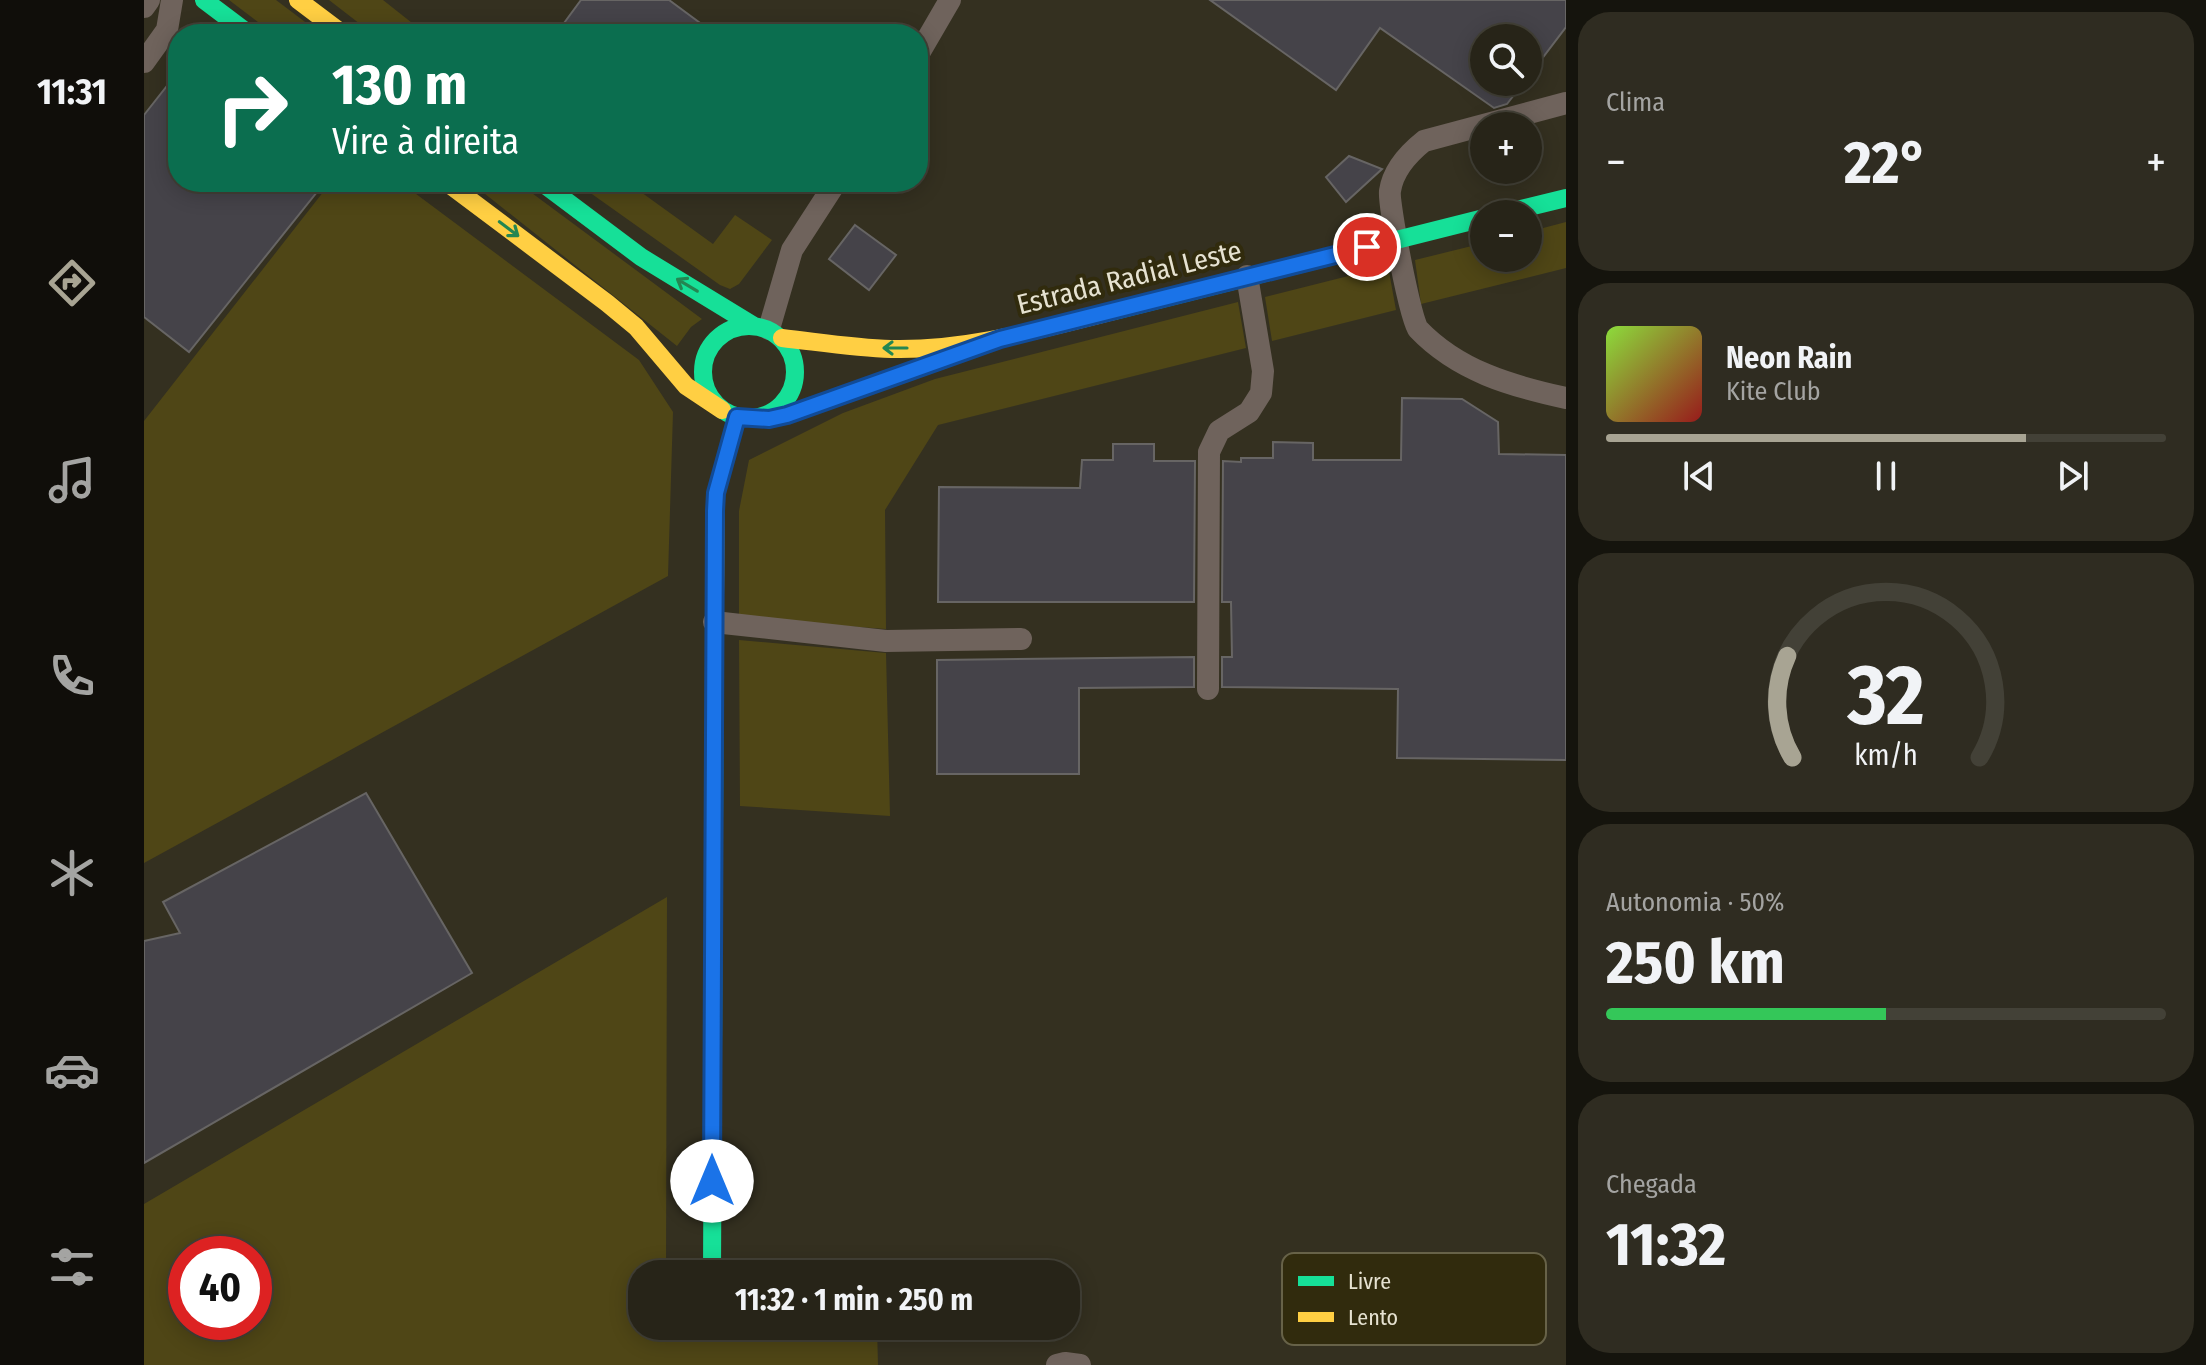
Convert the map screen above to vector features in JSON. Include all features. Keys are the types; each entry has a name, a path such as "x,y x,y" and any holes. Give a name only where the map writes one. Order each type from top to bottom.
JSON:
{"street":[{"path":"204,0 236,24"},
{"path":"298,0 330,24"},
{"path":"459,192 636,327 686,386 737,415 767,415 780,407 790,395 795,381 791,351 768,331 739,326 724,332 713,342 705,356 702,371 704,386 712,400 737,415 787,415 1000,339"},
{"name":"Estrada Radial Leste","path":"554,192 641,257 768,331 892,349 1000,339 1470,221"},
{"path":"1542,204 1566,198"},
{"path":"712,1260 716,493 737,415"}],"lane":[{"path":"144,7 149,0"},
{"path":"144,62 167,30 172,0"},
{"path":"928,38 950,0"},
{"path":"1566,103 1424,141 1397,171 1389,192 1415,326 1450,355 1481,374 1566,398"},
{"path":"768,331 792,250 830,192"},
{"path":"1208,689 1209,452 1219,431 1249,412 1261,393 1263,371 1247,276"},
{"path":"714,622 886,641 1021,639"},
{"path":"1057,1365 1080,1365"}],"shaded area":[{"path":"229,0 276,0 308,24 261,24"},
{"path":"329,0 383,0 413,24 360,24"},
{"path":"323,192 413,192 639,360 673,412 668,576 144,863 144,421"},
{"path":"483,192 531,192 702,319 691,327 677,346"},
{"path":"589,192 641,192 713,244 735,215 772,240 739,284 730,289"},
{"path":"1566,222 1566,268 1421,304 1415,260 1470,246 1470,272 1542,272 1542,228"},
{"path":"1388,266 1396,310 1272,341 1265,297"},
{"path":"1238,302 1246,348 938,425 885,510 886,629 739,618 739,511 749,460 843,413 935,379"},
{"path":"739,640 886,653 890,816 740,806"},
{"path":"667,897 666,1260 628,1260 628,1340 877,1340 878,1365 144,1365 144,1204"}],"building":[{"path":"581,0 669,0 701,24 563,24"},
{"path":"1210,0 1566,0 1566,27 1542,59 1542,24 1470,24 1470,91 1380,28 1336,90"},
{"path":"168,85 168,192 317,192 189,352 144,317 144,115"},
{"path":"1477,96 1513,96 1507,104 1494,108"},
{"path":"1349,156 1382,169 1346,202 1326,177"},
{"path":"855,225 896,255 869,290 829,259"},
{"path":"1402,398 1462,399 1498,422 1499,454 1566,455 1566,760 1397,758 1398,689 1222,687 1222,657 1232,657 1231,602 1222,602 1223,461 1273,458 1273,442 1313,443 1313,460 1401,460"},
{"path":"1113,444 1154,444 1154,461 1195,461 1194,602 938,602 939,487 1080,488 1082,460 1113,460"},
{"path":"1194,657 1194,687 1079,688 1079,774 937,774 937,660"},
{"path":"366,793 472,973 144,1163 144,941 180,933 163,902"}],"traffic: fast":[{"path":"204,0 236,24"},
{"path":"554,192 641,257 754,326"},
{"path":"1542,204 1566,198"},
{"path":"1114,311 1470,222"},
{"path":"749,326 767,329 782,339 792,354 795,372 792,390 782,405 767,415 749,418 731,415 716,405 706,390 703,372 706,354 716,339 731,329 749,326"},
{"path":"760,418 787,415 945,359"},
{"path":"712,1260 715,596"}],"traffic: slow":[{"path":"298,0 330,24"},
{"path":"459,192 636,327 686,386 722,410"},
{"path":"782,338 850,346 919,349 1004,338 1114,311"},
{"path":"715,596 716,493 737,417"}],"route":[{"path":"712,1181 715,511 716,493 737,417 769,419 787,415 1000,339 1367,247"}]}
